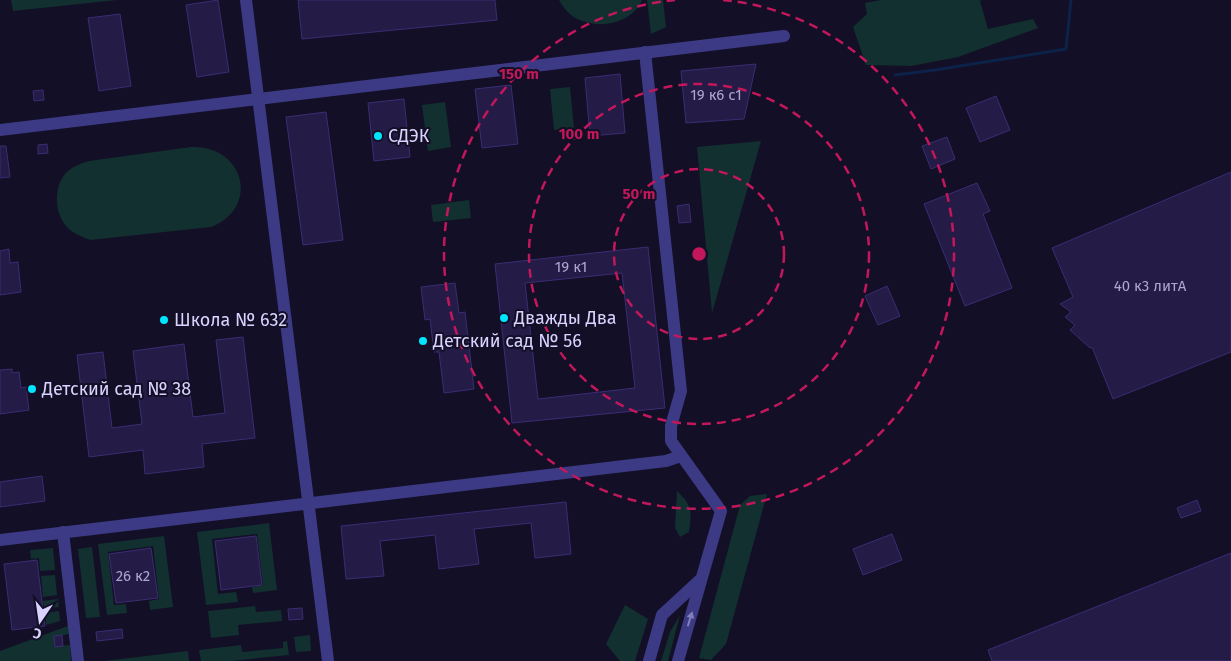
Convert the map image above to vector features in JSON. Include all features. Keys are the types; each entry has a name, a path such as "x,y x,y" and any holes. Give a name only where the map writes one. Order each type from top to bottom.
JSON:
{"street":[{"path":"246,0 328,661"},
{"path":"0,130 784,36"},
{"path":"645,52 681,391 671,426 671,441 721,511 678,661"},
{"path":"0,540 668,461 681,456"},
{"path":"63,532 78,661"},
{"path":"649,661 662,615 703,577"}],"green space":[{"path":"11,0 117,0 13,11"},
{"path":"559,0 642,0 637,9 629,16 610,23 600,24 589,23 571,15"},
{"path":"647,0 663,0 666,27 651,34"},
{"path":"881,0 982,0 980,1 988,29 1033,19 1038,28 958,57 911,66 866,65 853,27 867,14 865,3"},
{"path":"570,87 574,128 554,130 550,89"},
{"path":"445,102 451,147 428,151 422,105"},
{"path":"761,141 712,313 697,147"},
{"path":"191,147 209,149 224,156 234,166 240,179 240,193 236,206 226,218 211,227 90,240 71,231 62,220 57,206 58,190 63,177 75,166 89,161"},
{"path":"469,200 471,218 433,222 431,205"},
{"path":"677,491 686,500 690,509 691,519 689,532 680,537 675,528"},
{"path":"767,494 726,644 711,660 699,658 740,505 750,496"},
{"path":"269,523 277,590 253,593 252,587 263,585 257,534 212,539 218,594 236,592 238,602 206,605 197,532"},
{"path":"164,536 173,607 150,610 149,601 159,599 153,546 108,552 114,605 126,604 127,613 107,615 98,544"},
{"path":"92,547 100,617 86,618 78,549"},
{"path":"53,548 55,570 40,571 39,558 31,559 30,550"},
{"path":"55,575 57,595 43,597 41,576"},
{"path":"58,599 59,607 44,609 43,601"},
{"path":"625,605 648,619 635,661 620,661 606,644"},
{"path":"255,606 256,612 281,610 282,621 238,625 239,635 211,638 208,611"},
{"path":"59,611 60,621 46,625 45,613"},
{"path":"680,615 668,661 661,661 670,632"},
{"path":"68,626 69,634 54,637 55,646 70,645 71,661 0,661 0,651"},
{"path":"310,635 311,651 296,652 294,637"},
{"path":"287,641 289,655 231,661 201,661 199,650 241,645 242,652 283,648 283,642"},
{"path":"188,651 189,661 104,661"}],"building":[{"path":"218,0 229,72 197,77 186,5"},
{"path":"298,0 495,0 497,20 302,39"},
{"path":"120,14 131,86 99,91 88,18"},
{"path":"756,64 744,119 686,123 681,71"},
{"path":"620,74 625,133 590,136 585,78"},
{"path":"511,85 518,144 482,148 475,89"},
{"path":"43,90 44,100 34,101 33,91"},
{"path":"996,96 1010,130 980,142 966,108"},
{"path":"404,99 410,157 374,161 368,103"},
{"path":"326,112 343,240 303,245 286,117"},
{"path":"947,137 955,159 931,169 922,146"},
{"path":"47,144 48,153 38,154 38,145"},
{"path":"0,146 6,146 10,177 0,178"},
{"path":"1231,172 1231,352 1113,399 1092,347 1090,348 1070,330 1075,325 1065,317 1071,312 1060,304 1073,297 1052,248"},
{"path":"977,183 990,211 983,214 1012,288 965,306 924,204"},
{"path":"689,204 691,222 679,223 677,206"},
{"path":"648,247 665,408 512,423 495,264","holes":["622,273 635,388 538,399 525,283"]},
{"path":"9,249 10,263 18,262 21,292 0,295 0,251"},
{"path":"455,283 459,313 465,312 474,389 444,393 439,352 434,352 430,319 425,320 421,287"},
{"path":"887,286 900,316 878,325 865,296"},
{"path":"243,337 255,438 202,444 204,467 145,474 143,450 89,457 77,355 103,352 112,428 142,424 133,351 184,344 193,417 225,413 216,340"},
{"path":"12,369 12,373 19,372 21,388 26,387 29,410 0,414 0,370"},
{"path":"42,476 45,501 0,507 0,482"},
{"path":"1197,500 1201,511 1181,518 1177,508"},
{"path":"566,502 571,554 535,558 531,523 474,529 479,564 439,569 435,535 380,541 384,576 346,579 341,526"},
{"path":"892,534 902,560 863,575 853,549"},
{"path":"256,536 262,585 221,590 215,541"},
{"path":"151,548 158,598 116,603 109,554"},
{"path":"1231,553 1231,661 992,661 988,650"},
{"path":"37,560 45,626 12,630 4,564"},
{"path":"302,608 303,619 289,620 288,609"},
{"path":"122,629 123,638 97,641 96,632"},
{"path":"62,635 63,646 55,647 54,636"}],"waterway":[{"path":"895,75 1066,49 1071,0"}],"place":[{"name":"СДЭК","path":"378,136"},
{"name":"Дважды Два","path":"504,318"},
{"name":"Школа № 632","path":"164,320"},
{"name":"Детский сад № 56","path":"423,341"},
{"name":"Детский сад № 38","path":"32,389"}]}
